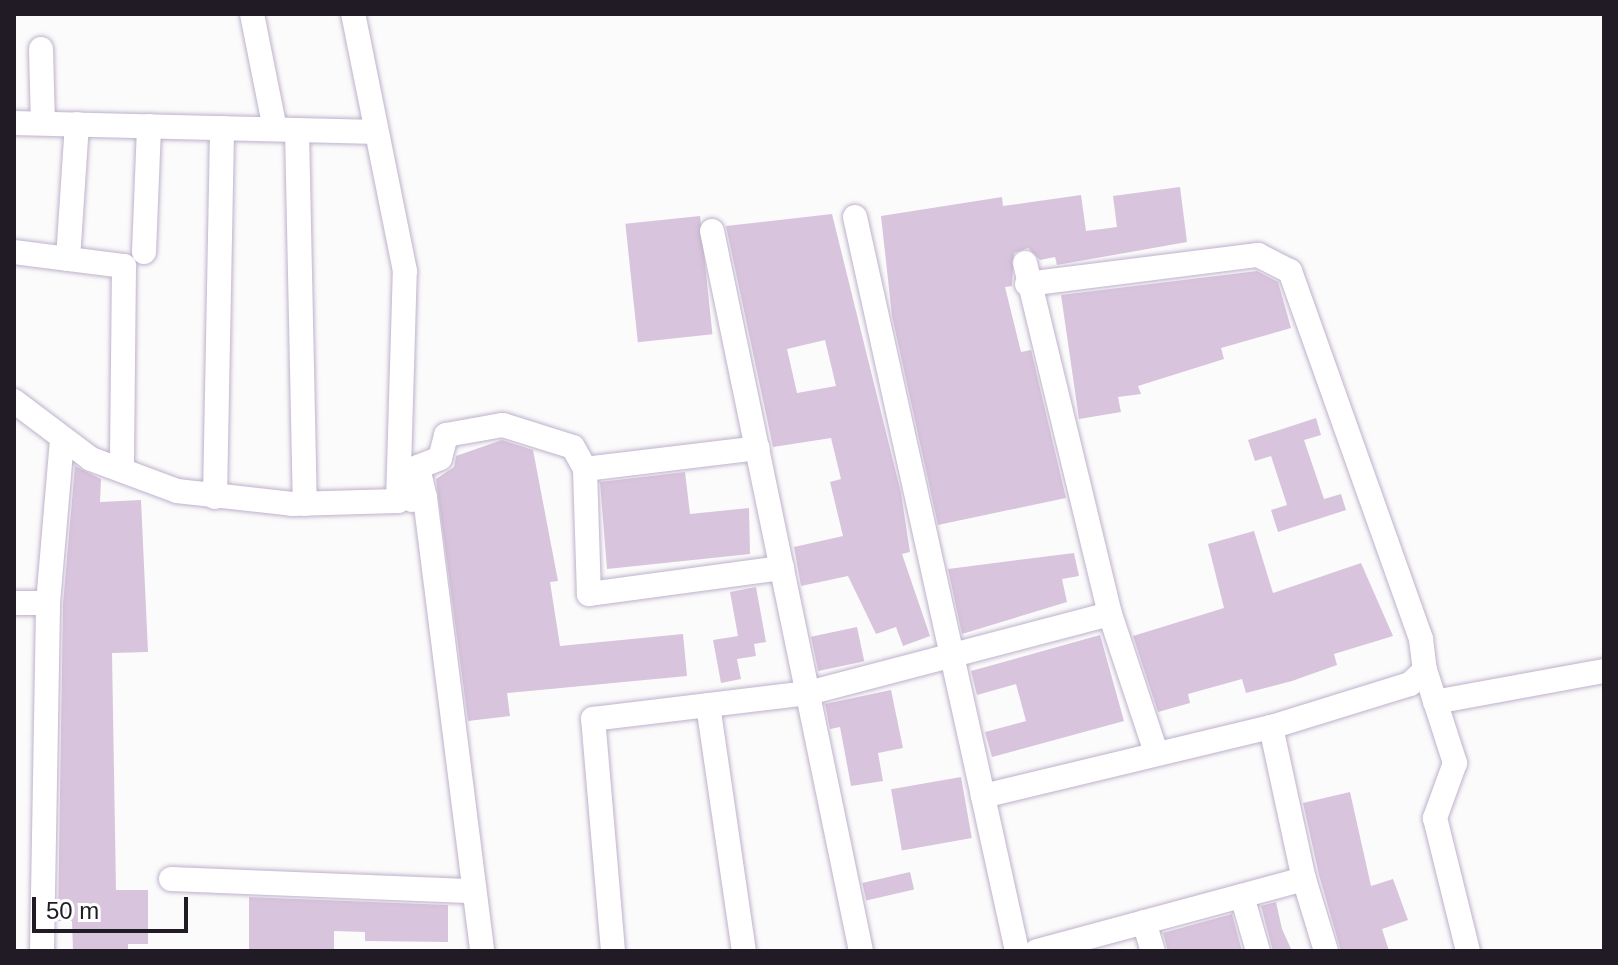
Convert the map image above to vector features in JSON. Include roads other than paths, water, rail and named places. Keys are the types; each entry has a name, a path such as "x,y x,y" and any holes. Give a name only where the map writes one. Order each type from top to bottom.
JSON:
{"street":[{"path":"252,14 286,129 305,504"},
{"path":"353,14 405,271 398,501"},
{"path":"41,49 43,123"},
{"path":"14,123 376,132"},
{"path":"68,259 77,124"},
{"path":"144,252 149,126"},
{"path":"215,497 222,128"},
{"path":"855,217 955,655 1017,951"},
{"path":"712,231 861,951"},
{"path":"14,252 124,266 122,470"},
{"path":"1156,752 1110,614 1026,274 1258,255 1290,271 1421,639 1425,670 1455,763 1435,818 1468,951"},
{"path":"14,401 62,439 122,470 215,497 305,504 425,498"},
{"path":"482,951 425,498 418,467 440,458 446,435 503,425 535,432 573,447 585,469 589,594 782,568"},
{"path":"42,951 48,603 62,439"},
{"path":"585,469 758,448"},
{"path":"14,603 48,603"},
{"path":"613,951 593,719 808,693 1110,614"},
{"path":"983,796 1156,752 1271,727 1410,684 1425,670"},
{"path":"1435,702 1604,671"},
{"path":"708,705 744,951"},
{"path":"1271,727 1304,879 1326,951"},
{"path":"171,879 474,891"},
{"path":"1037,951 1304,879"},
{"path":"1242,896 1258,951"},
{"path":"1144,922 1153,951"}]}
